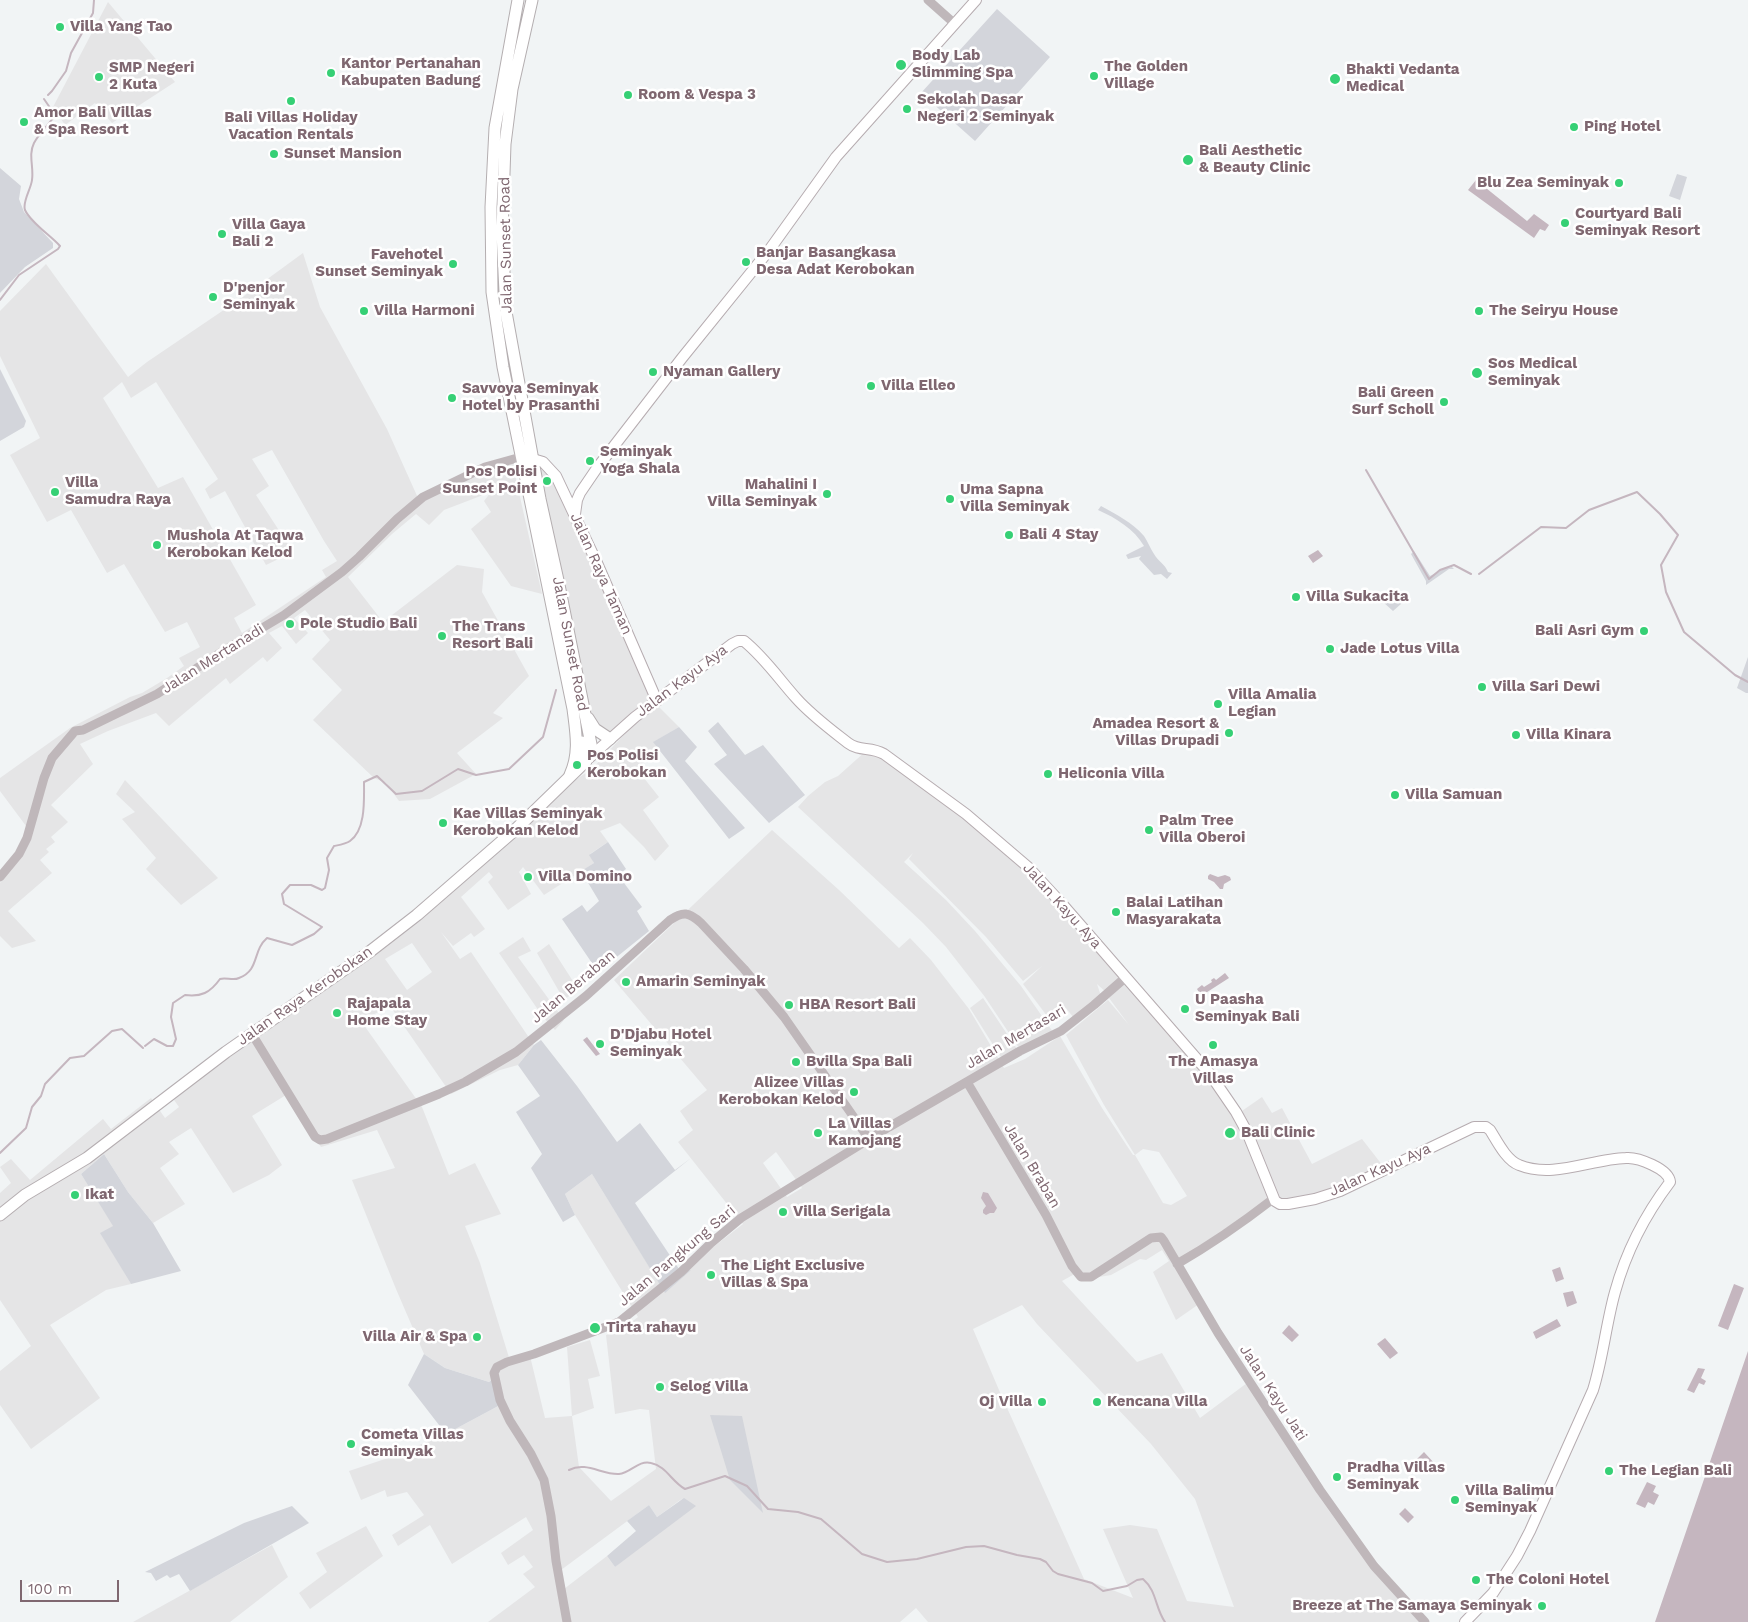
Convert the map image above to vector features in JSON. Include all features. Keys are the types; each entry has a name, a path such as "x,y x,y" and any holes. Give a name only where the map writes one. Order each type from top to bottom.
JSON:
{"main road":[{"name":"Jalan Sunset Road","path":"518,0 495,128 491,207 491,262 496,324 554,587 560,651 577,706"},
{"name":"Jalan Sunset Road","path":"526,457 506,312 502,232 506,144 512,89 532,0"},
{"path":"575,514 580,493 597,468 770,249 836,157 976,0"},
{"name":"Jalan Raya Taman","path":"526,457 543,462 556,476 575,514 657,701"},
{"name":"Jalan Kayu Aya","path":"589,758 657,701 737,641 746,643 817,718 855,747 879,751 966,814 1028,867 1210,1074 1236,1112 1256,1153 1275,1201 1293,1203 1340,1191 1474,1127 1486,1127 1490,1130 1510,1158 1516,1164 1526,1167 1550,1169 1628,1157 1660,1168 1668,1176 1670,1182 1655,1202 1635,1237 1615,1291 1600,1366 1593,1390 1530,1531 1493,1593 1465,1622"},
{"path":"577,706 595,729 611,738"},
{"path":"577,706 589,758"},
{"path":"570,775 575,765 577,750 577,706"},
{"name":"Jalan Raya Kerobokan","path":"0,1215 25,1195 87,1158 252,1034 369,952 417,915 516,829 589,758"}],"street":[{"path":"928,0 955,24"},
{"name":"Jalan Mertanadi","path":"0,877 19,854 27,838 44,778 52,758 75,731 83,730 149,699 220,653 276,620 308,598 359,557 397,519 423,497 485,467 526,457"},
{"name":"Jalan Beraban","path":"252,1034 315,1137 320,1140 327,1139 444,1092 516,1052 586,996 670,920 683,913 692,916 701,923 767,995 831,1082 869,1139"},
{"name":"Jalan Mertasari","path":"967,1082 1020,1051 1061,1031 1126,977"},
{"name":"Jalan Pangkung Sari","path":"567,1622 544,1480 500,1400 494,1374 495,1369 507,1362 534,1354 619,1322 681,1272 741,1218 869,1139 967,1082"},
{"name":"Jalan Braban","path":"967,1082 1046,1215 1072,1266"},
{"path":"1177,1264 1230,1232 1275,1201"},
{"name":"Jalan Kayu Jati","path":"1072,1266 1081,1277 1091,1277 1144,1242 1155,1237 1161,1237 1218,1333 1320,1490 1374,1566 1425,1622"}],"shaded area":[{"path":"108,2 175,82 112,123 95,103 65,125 53,107"},
{"path":"997,9 1050,57 975,141 921,93"},
{"path":"0,168 21,186 19,199 24,212 53,243 53,248 25,267 0,293"},
{"path":"1677,174 1687,177 1680,200 1669,196"},
{"path":"1476,180 1527,221 1534,214 1549,225 1545,231 1540,229 1534,238 1468,190"},
{"path":"303,253 320,307 387,429 418,498 492,466 514,464 542,594 511,586 471,529 491,512 484,501 491,492 444,510 429,525 416,514 392,534 348,577 383,622 457,565 484,569 482,592 529,676 493,713 503,718 457,753 476,774 430,799 399,801 386,783 374,778 313,720 342,690 312,659 330,640 305,610 294,618 308,633 296,644 282,626 269,633 282,648 267,662 263,657 230,684 226,678 169,726 156,713 80,744 93,764 51,805 68,822 51,837 55,842 46,849 49,852 40,860 52,873 8,911 36,941 12,948 0,936 0,883 17,860 29,830 0,791 0,778 70,728 130,697 142,693 167,678 184,666 179,658 200,647 187,622 165,632 124,564 107,573 71,510 47,522 10,455 40,438 0,356 0,311 46,264 128,377","holes":["122,382 131,398 156,382 218,479 205,489 210,499 225,491 266,565 293,552 256,495 269,486 252,459 272,450 337,561 322,570 326,577 242,633 234,618 256,605 183,477 158,488 103,398"]},
{"path":"0,369 26,421 24,427 0,441"},
{"path":"545,467 613,606 650,694 646,703 610,736 594,723 584,701 538,468"},
{"path":"1101,506 1129,523 1144,536 1168,572 1172,573 1167,579 1161,574 1154,575 1139,559 1141,556 1128,559 1126,555 1144,546 1135,534 1124,525 1098,510"},
{"path":"1318,550 1323,556 1313,563 1308,556"},
{"path":"1414,551 1430,576 1446,568 1452,567 1454,569 1449,569 1426,585 1426,581 1411,554"},
{"path":"1391,593 1401,604 1393,611 1383,602"},
{"path":"1748,657 1748,693 1746,693 1737,688"},
{"path":"658,706 679,727 654,742 660,752 636,768 659,797 643,810 669,846 655,861 620,823 600,831 608,842 590,854 594,863 544,895 523,867 519,872 531,894 508,910 488,882 493,877 489,872 461,897 485,929 474,937 471,933 453,946 441,932 460,959 471,952 534,1045 518,1065 500,1070 451,1094 390,1006 361,1021 422,1107 449,1175 475,1163 501,1214 465,1226 480,1263 511,1364 530,1356 545,1418 572,1416 579,1467 611,1501 656,1469 649,1410 640,1409 615,1414 606,1335 620,1331 638,1317 575,1215 565,1194 592,1174 665,1292 681,1272 743,1224 678,1142 693,1130 680,1111 707,1090 614,980 772,830 839,890 899,948 910,938 931,960 969,1009 1004,1068 1025,1059 1060,1036 1102,1108 1133,1155 1135,1155 1104,1105 1066,1035 1108,1000 1129,1025 1109,998 1121,986 1109,995 1097,984 1101,996 1073,1017 1066,1008 1050,1020 1023,984 1042,966 1023,981 986,937 909,859 913,853 904,862 946,900 975,931 1021,986 1053,1032 1019,1048 985,997 946,947 923,923 798,807 825,782 838,776 866,751 874,753 892,763 995,842 1045,888 1207,1077 1239,1124 1268,1192 1268,1200 1174,1263 1199,1304 1176,1320 1153,1272 1169,1261 1162,1250 1146,1260 1140,1259 1111,1275 1087,1279 1080,1271 1062,1281 1137,1362 1162,1353 1200,1418 1247,1383 1323,1502 1351,1541 1421,1622 928,1622 916,1608 900,1622 488,1622 535,1587 523,1574 533,1567 524,1555 508,1565 501,1553 533,1530 526,1517 452,1564 430,1525 398,1546 392,1535 424,1515 407,1492 387,1497 385,1490 361,1500 349,1471 385,1459 446,1434 502,1404 497,1376 489,1382 445,1368 424,1354 352,1180 395,1168 377,1130 321,1147 286,1095 252,1116 282,1165 269,1175 233,1193 191,1128 169,1142 179,1154 160,1168 185,1204 153,1223 128,1192 104,1154 81,1174 114,1226 101,1233 131,1284 106,1290 50,1325 100,1398 31,1449 0,1405 0,1371 31,1346 0,1300 0,1193 11,1183 0,1167 11,1159 30,1180 103,1119 111,1129 151,1098 165,1118 179,1107 174,1100 190,1086 350,968 406,931 566,786 592,769 646,711","holes":["412,943 432,972 407,990 385,959","1143,1149 1159,1152 1187,1196 1171,1205 1163,1203 1135,1155","776,1152 802,1188 787,1197 763,1163","1022,1305 1037,1324 1151,1444 1195,1499 1234,1607 1187,1601 1157,1529 1130,1525 1103,1529 1133,1598 1084,1579 973,1329","683,1498 615,1567 607,1556 564,1589 561,1570 649,1505 657,1517"]},
{"path":"718,722 745,755 763,745 805,795 769,823 714,764 727,755 708,731"},
{"path":"679,727 697,747 685,761 745,828 729,839 653,742"},
{"path":"125,780 218,878 181,905 146,869 156,858 122,819 135,812 116,794"},
{"path":"608,842 626,869 618,875 642,907 637,911 649,931 608,964 596,969 562,919 582,905 587,912 599,901 581,871 594,863 589,855"},
{"path":"1210,874 1218,877 1225,875 1230,877 1231,880 1224,884 1223,889 1220,889 1214,882 1208,879"},
{"path":"523,937 531,951 518,957 564,1020 555,1030 543,1017 499,953"},
{"path":"549,944 578,989 564,1000 537,953"},
{"path":"1225,973 1229,978 1201,996 1197,989 1202,985 1204,987 1212,982 1211,980 1214,978 1216,980"},
{"path":"983,998 1017,1049 1002,1059 970,1008"},
{"path":"587,1037 600,1054 596,1056 583,1040"},
{"path":"541,1040 617,1142 640,1123 675,1170 691,1158 635,1203 681,1272 691,1270 665,1293 592,1174 565,1194 575,1215 563,1222 531,1168 542,1154 516,1112 540,1096 518,1065 534,1045"},
{"path":"1262,1097 1272,1113 1282,1108 1312,1164 1362,1139 1383,1166 1326,1193 1279,1201 1239,1113"},
{"path":"104,1154 128,1192 153,1223 181,1271 131,1284 100,1233 113,1226 81,1174"},
{"path":"983,1192 988,1193 997,1208 994,1213 986,1215 983,1213 986,1206 981,1198"},
{"path":"1560,1267 1564,1279 1556,1282 1552,1270"},
{"path":"1734,1284 1744,1288 1728,1330 1718,1326"},
{"path":"1573,1291 1577,1303 1567,1307 1563,1293"},
{"path":"1557,1319 1561,1326 1536,1339 1533,1332"},
{"path":"1289,1325 1299,1335 1292,1342 1282,1333"},
{"path":"1385,1338 1398,1353 1390,1359 1377,1344"},
{"path":"590,1340 600,1376 588,1379 594,1408 572,1416 567,1347"},
{"path":"1748,1351 1748,1622 1655,1622"},
{"path":"424,1354 445,1368 489,1382 497,1376 502,1404 446,1434 408,1385"},
{"path":"1698,1368 1705,1369 1701,1378 1706,1381 1704,1385 1699,1383 1694,1393 1687,1390"},
{"path":"710,1415 742,1416 763,1513 730,1480"},
{"path":"1424,1452 1435,1464 1429,1471 1417,1459"},
{"path":"1647,1482 1656,1486 1653,1492 1659,1495 1654,1505 1648,1502 1645,1508 1636,1504"},
{"path":"684,1498 696,1506 615,1567 607,1556 636,1531 627,1521 649,1505 657,1517"},
{"path":"292,1506 309,1523 190,1591 179,1574 170,1578 167,1575 156,1581 151,1573 145,1572 244,1523"},
{"path":"1405,1508 1414,1517 1408,1523 1399,1514"},
{"path":"366,1526 383,1556 310,1609 299,1593 327,1572 316,1553"},
{"path":"272,1545 288,1577 230,1622 133,1622"}],"waterway":[{"path":"48,95 66,71 71,53 93,13 94,0"},
{"path":"0,300 19,275 60,246 32,220 24,207 32,180 32,148 36,139 55,115 44,99"},
{"path":"1366,470 1429,579 1440,570 1454,565 1471,574"},
{"path":"1479,574 1541,527 1566,528 1589,510 1637,492 1678,535 1661,565 1666,592 1684,632 1735,675 1748,682"},
{"path":"145,1046 154,1039 167,1046 173,1046 176,1039 171,1017 173,1003 185,995 200,995 209,991 220,979 237,979 246,975 253,965 262,943 267,938 292,945 314,934 322,927 284,904 282,894 290,885 311,885 322,890 325,888 329,870 327,858 334,846 350,841 359,830 363,814 364,782 377,776 396,794 422,791 458,769 476,775 509,769 543,737 556,690"},
{"path":"0,1153 26,1128 32,1107 41,1096 45,1084 70,1058 84,1056 112,1031 122,1029 143,1048"},
{"path":"569,1470 582,1467 619,1474 642,1463 651,1463 661,1467 685,1489 725,1476 747,1486 768,1509 798,1512 821,1519 862,1554 887,1562 917,1559 966,1547 984,1546 1040,1559 1046,1562 1058,1574 1092,1583 1103,1591 1127,1586 1143,1579 1151,1589 1165,1622"}],"place":[{"name":"Villa Yang Tao","path":"60,27"},
{"name":"Body Lab Slimming Spa","path":"901,65"},
{"name":"Kantor Pertanahan Kabupaten Badung","path":"331,73"},
{"name":"The Golden Village","path":"1094,76"},
{"name":"SMP Negeri 2 Kuta","path":"99,77"},
{"name":"Bhakti Vedanta Medical","path":"1335,79"},
{"name":"Room & Vespa 3","path":"628,95"},
{"name":"Bali Villas Holiday Vacation Rentals","path":"291,101"},
{"name":"Sekolah Dasar Negeri 2 Seminyak","path":"907,109"},
{"name":"Amor Bali Villas & Spa Resort","path":"24,122"},
{"name":"Ping Hotel","path":"1574,127"},
{"name":"Sunset Mansion","path":"274,154"},
{"name":"Bali Aesthetic & Beauty Clinic","path":"1188,160"},
{"name":"Blu Zea Seminyak","path":"1619,183"},
{"name":"Courtyard Bali Seminyak Resort","path":"1565,223"},
{"name":"Villa Gaya Bali 2","path":"222,234"},
{"name":"Banjar Basangkasa Desa Adat Kerobokan","path":"746,262"},
{"name":"Favehotel Sunset Seminyak","path":"453,264"},
{"name":"D'penjor Seminyak","path":"213,297"},
{"name":"Villa Harmoni","path":"364,311"},
{"name":"The Seiryu House","path":"1479,311"},
{"name":"Nyaman Gallery","path":"653,372"},
{"name":"Sos Medical Seminyak","path":"1477,373"},
{"name":"Villa Elleo","path":"871,386"},
{"name":"Savvoya Seminyak Hotel by Prasanthi","path":"452,398"},
{"name":"Bali Green Surf Scholl","path":"1444,402"},
{"name":"Seminyak Yoga Shala","path":"590,461"},
{"name":"Pos Polisi Sunset Point","path":"547,481"},
{"name":"Villa Samudra Raya","path":"55,492"},
{"name":"Mahalini I Villa Seminyak","path":"827,494"},
{"name":"Uma Sapna Villa Seminyak","path":"950,499"},
{"name":"Bali 4 Stay","path":"1009,535"},
{"name":"Mushola At Taqwa Kerobokan Kelod","path":"157,545"},
{"name":"Villa Sukacita","path":"1296,597"},
{"name":"Pole Studio Bali","path":"290,624"},
{"name":"Bali Asri Gym","path":"1644,631"},
{"name":"The Trans Resort Bali","path":"442,636"},
{"name":"Jade Lotus Villa","path":"1330,649"},
{"name":"Villa Sari Dewi","path":"1482,687"},
{"name":"Villa Amalia Legian","path":"1218,704"},
{"name":"Amadea Resort & Villas Drupadi","path":"1229,733"},
{"name":"Villa Kinara","path":"1516,735"},
{"name":"Pos Polisi Kerobokan","path":"577,765"},
{"name":"Heliconia Villa","path":"1048,774"},
{"name":"Villa Samuan","path":"1395,795"},
{"name":"Kae Villas Seminyak Kerobokan Kelod","path":"443,823"},
{"name":"Palm Tree Villa Oberoi","path":"1149,830"},
{"name":"Villa Domino","path":"528,877"},
{"name":"Balai Latihan Masyarakata","path":"1116,912"},
{"name":"Amarin Seminyak","path":"626,982"},
{"name":"HBA Resort Bali","path":"789,1005"},
{"name":"U Paasha Seminyak Bali","path":"1185,1009"},
{"name":"Rajapala Home Stay","path":"337,1013"},
{"name":"D'Djabu Hotel Seminyak","path":"600,1044"},
{"name":"The Amasya Villas","path":"1213,1045"},
{"name":"Bvilla Spa Bali","path":"796,1062"},
{"name":"Alizee Villas Kerobokan Kelod","path":"854,1092"},
{"name":"La Villas Kamojang","path":"818,1133"},
{"name":"Bali Clinic","path":"1230,1133"},
{"name":"Ikat","path":"75,1195"},
{"name":"Villa Serigala","path":"783,1212"},
{"name":"The Light Exclusive Villas & Spa","path":"711,1275"},
{"name":"Tirta rahayu","path":"595,1328"},
{"name":"Villa Air & Spa","path":"477,1337"},
{"name":"Selog Villa","path":"660,1387"},
{"name":"Oj Villa","path":"1042,1402"},
{"name":"Kencana Villa","path":"1097,1402"},
{"name":"Cometa Villas Seminyak","path":"351,1444"},
{"name":"The Legian Bali","path":"1609,1471"},
{"name":"Pradha Villas Seminyak","path":"1337,1477"},
{"name":"Villa Balimu Seminyak","path":"1455,1500"},
{"name":"The Coloni Hotel","path":"1476,1580"},
{"name":"Breeze at The Samaya Seminyak","path":"1542,1606"}]}
